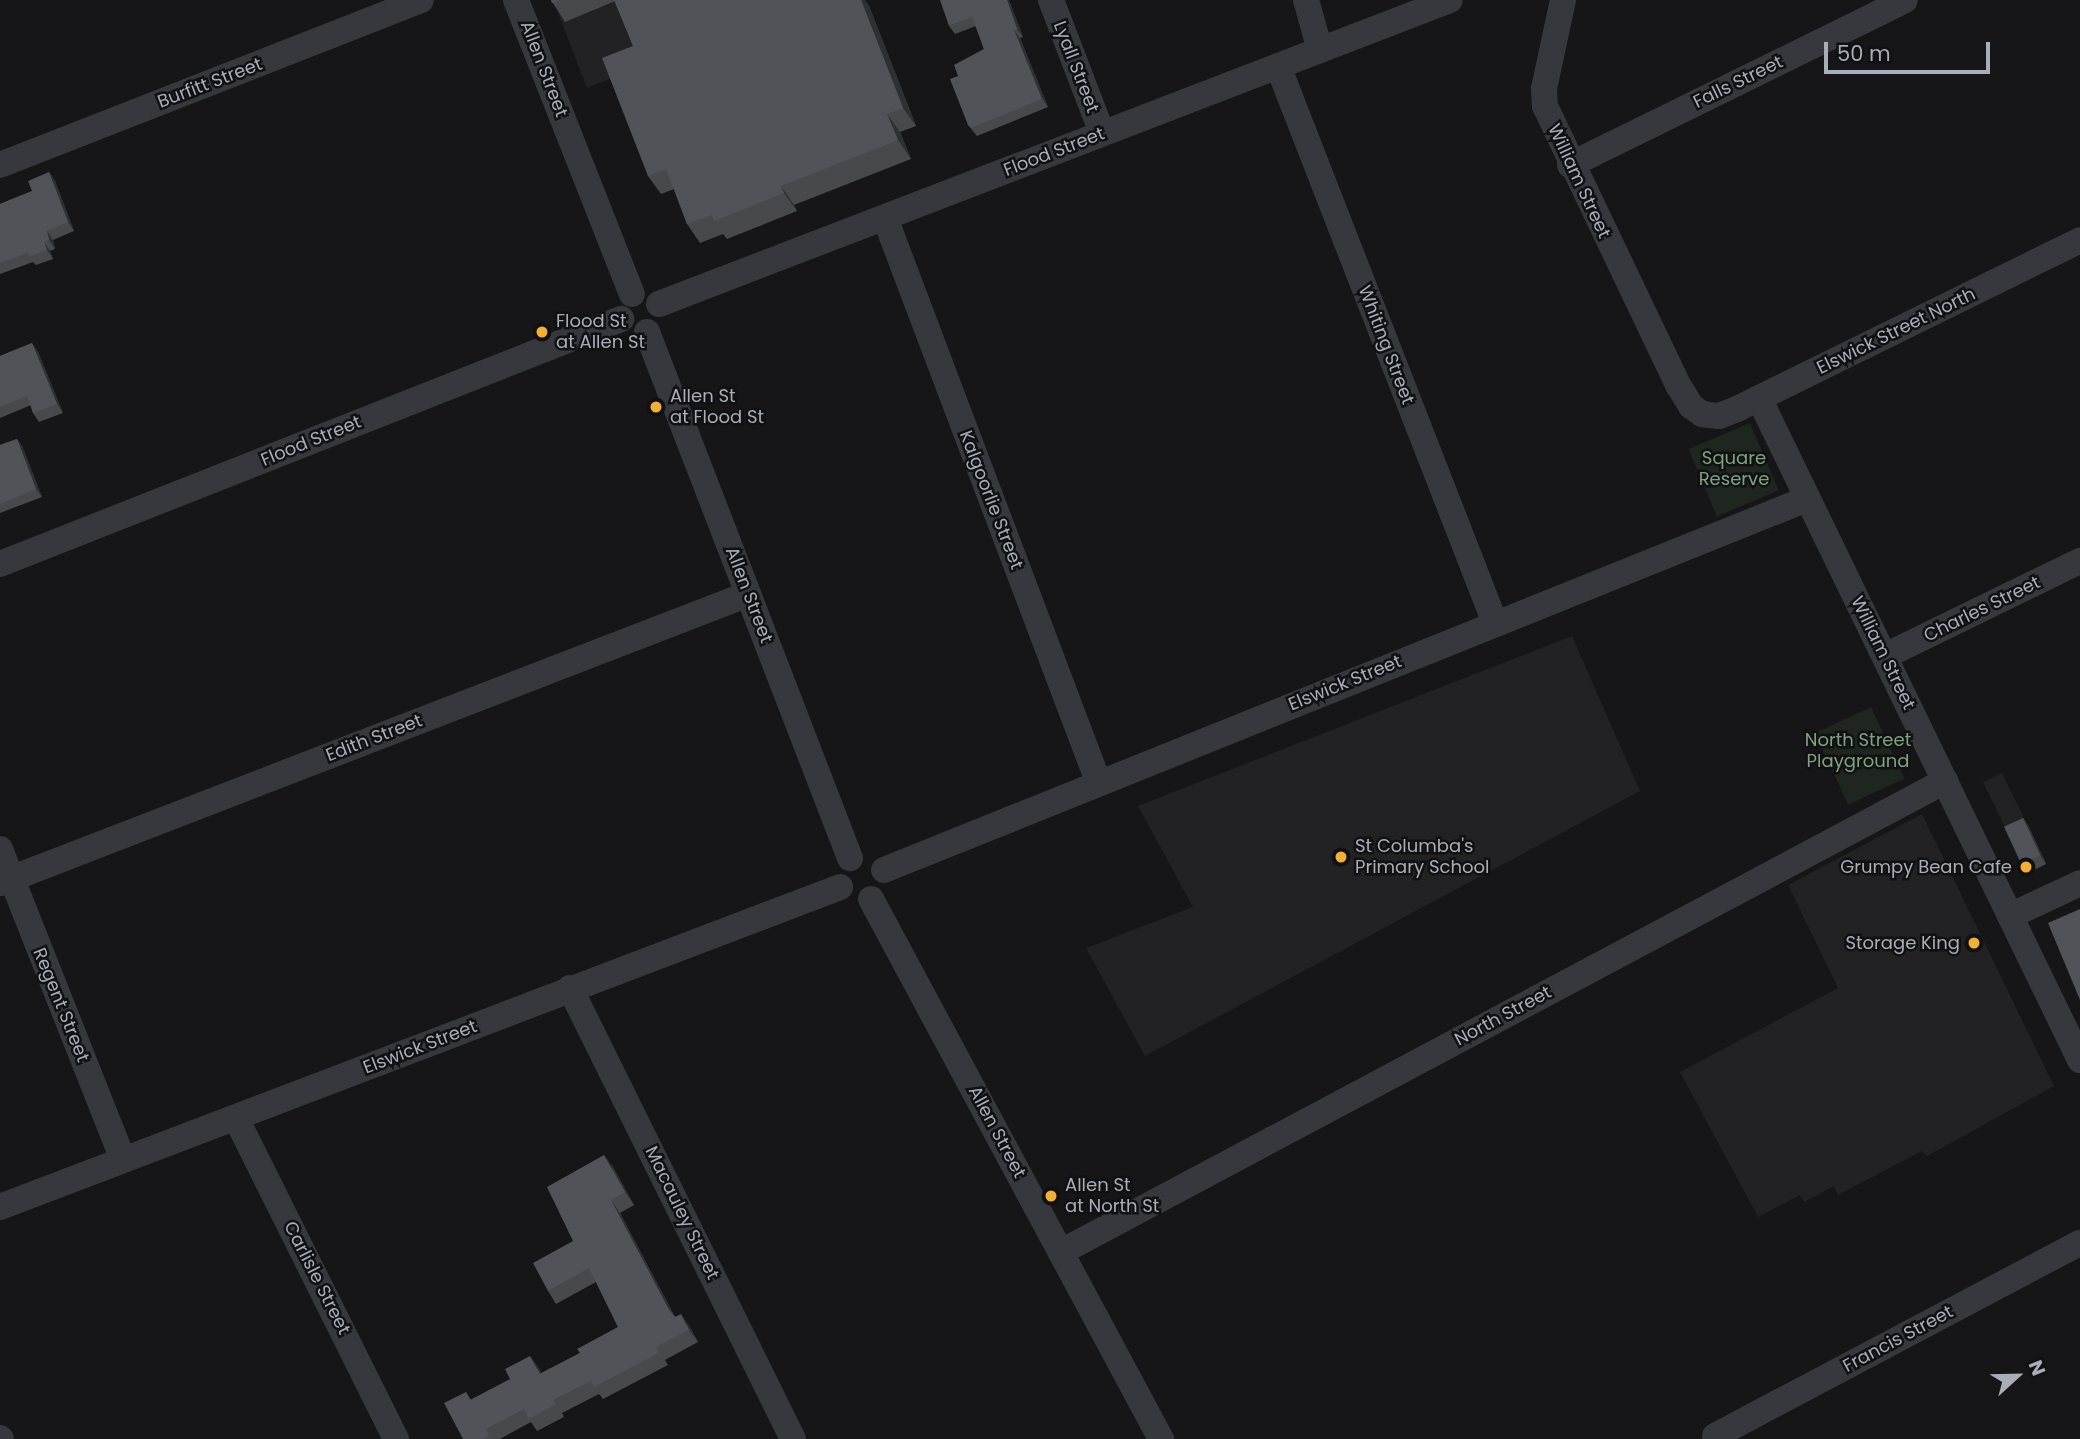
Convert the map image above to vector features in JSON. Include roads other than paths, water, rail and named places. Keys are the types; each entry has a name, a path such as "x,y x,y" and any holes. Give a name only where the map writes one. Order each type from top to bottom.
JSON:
{"street":[{"name":"Burfitt Street","path":"0,165 421,0"},
{"name":"Allen Street","path":"516,0 632,294"},
{"name":"Lyall Street","path":"1051,0 1102,133"},
{"path":"1307,0 1320,50"},
{"name":"Flood Street","path":"659,304 1450,0"},
{"name":"William Street","path":"1563,0 1544,100 1570,165 1684,398 1695,410 1710,417"},
{"name":"Falls Street","path":"1570,165 1905,0"},
{"name":"Whiting Street","path":"1278,66 1495,623"},
{"name":"Kalgoorlie Street","path":"885,218 1098,782"},
{"name":"Elswick Street North","path":"1710,417 1759,398 2080,240"},
{"path":"632,294 648,294 659,304 658,324 647,332 634,332 621,319 623,302 632,294"},
{"name":"Flood Street","path":"0,564 621,319"},
{"name":"Allen Street","path":"647,332 849,858"},
{"name":"William Street","path":"1759,398 2080,1060"},
{"name":"Elswick Street","path":"884,870 1807,499"},
{"name":"Charles Street","path":"1885,656 2080,561"},
{"name":"Edith Street","path":"6,881 748,594"},
{"name":"North Street","path":"1061,1251 1945,780"},
{"name":"Regent Street","path":"0,849 6,881 123,1160"},
{"path":"865,855 880,862 884,870 884,887 871,900 857,901 840,887 839,871 849,858 865,855"},
{"path":"2010,916 2080,883"},
{"name":"Elswick Street","path":"0,1207 840,887"},
{"name":"Allen Street","path":"871,900 1161,1439"},
{"name":"Macauley Street","path":"570,988 793,1439"},
{"name":"Carlisle Street","path":"236,1118 396,1439"},
{"name":"Francis Street","path":"1716,1436 2080,1243"}],"place":[{"name":"Flood St at Allen St","path":"542,332"},
{"name":"Allen St at Flood St","path":"656,407"},
{"name":"St Columba's Primary School","path":"1341,857"},
{"name":"Grumpy Bean Cafe","path":"2026,867"},
{"name":"Storage King","path":"1974,943"},
{"name":"Allen St at North St","path":"1051,1196"}],"park label":[{"name":"Square Reserve","path":"1734,469"},
{"name":"North Street Playground","path":"1858,751"}]}
